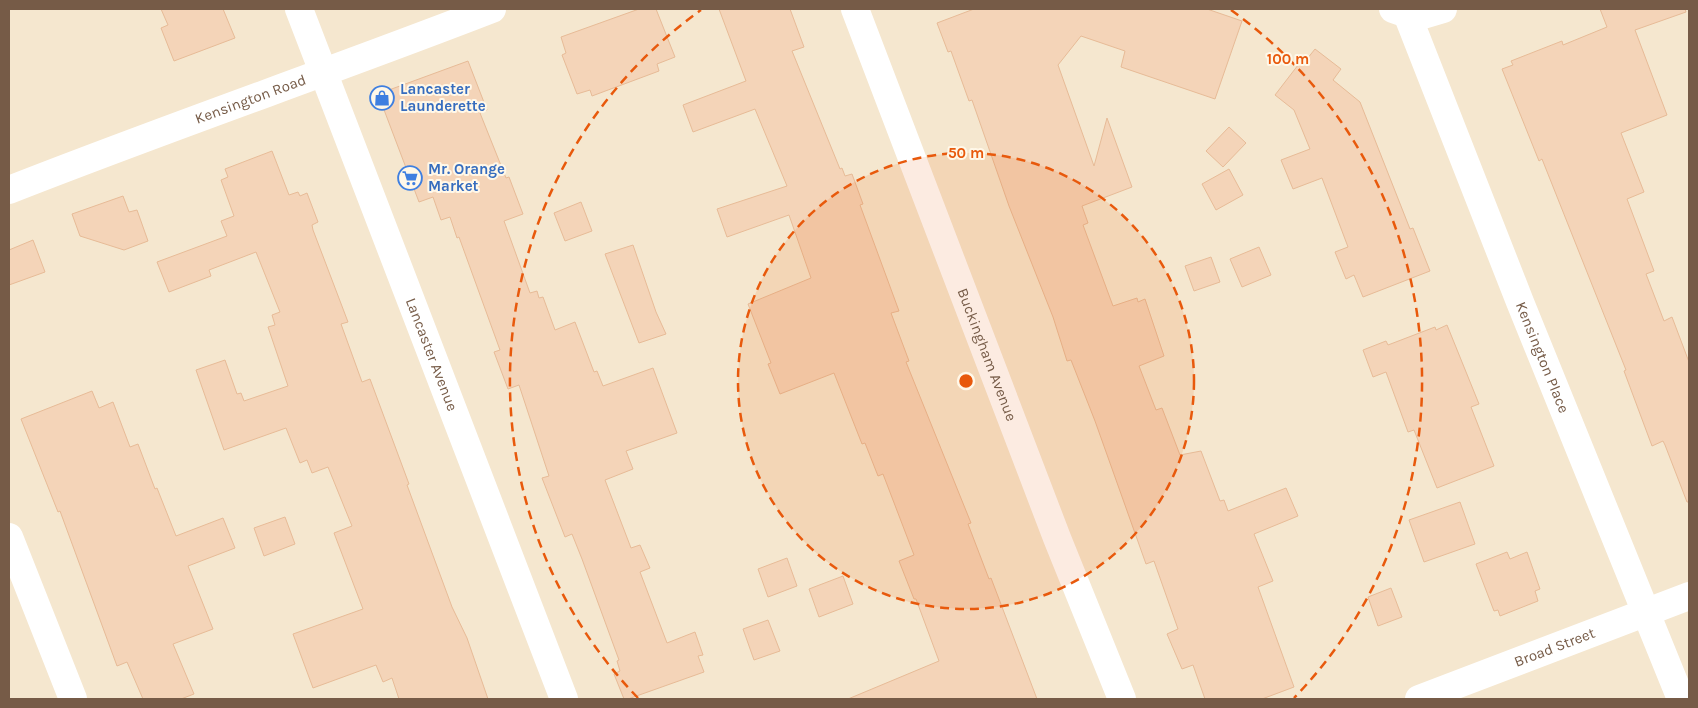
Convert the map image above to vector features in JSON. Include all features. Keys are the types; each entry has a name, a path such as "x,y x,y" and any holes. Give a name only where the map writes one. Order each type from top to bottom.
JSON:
{"street":[{"name":"Lancaster Avenue","path":"299,9 564,699"},
{"name":"Kensington Road","path":"9,190 155,133 324,74 492,9"},
{"name":"Buckingham Avenue","path":"855,9 1057,538 1122,699"},
{"path":"1400,12 1416,17 1443,9"},
{"name":"Kensington Place","path":"1400,12 1681,699"},
{"path":"9,537 73,699"},
{"name":"Broad Street","path":"1419,699 1689,596"}],"shaded area":[{"path":"9,9 1689,9 1689,699 9,699"}],"building":[{"path":"161,9 223,9 235,38 174,61 161,28 168,25"},
{"path":"639,9 656,9 675,57 657,64 659,71 592,96 590,90 577,94 562,55 566,53 561,37"},
{"path":"719,9 790,9 804,47 792,51 840,169 842,168 845,176 852,174 863,204 860,205 899,311 891,313 909,361 906,362 971,523 968,524 989,579 991,578 1037,699 848,699 939,661 916,599 914,599 899,561 914,555 883,474 878,476 865,443 862,444 834,373 780,394 768,364 771,363 748,304 811,278 789,215 727,237 717,209 787,186 755,109 693,132 683,105 746,81"},
{"path":"974,9 1207,9 1242,21 1215,99 1121,67 1125,51 1081,36 1058,65 1094,166 1107,118 1132,187 1082,206 1088,223 1083,225 1113,306 1137,298 1138,302 1145,299 1164,356 1139,366 1156,410 1162,408 1180,455 1201,451 1220,501 1224,500 1228,511 1286,488 1298,516 1254,534 1273,581 1258,587 1294,687 1262,699 1205,699 1193,665 1182,669 1167,634 1178,629 1154,561 1146,564 1095,421 1071,360 1067,361 1053,317 1009,206 972,100 969,101 951,51 948,52 937,23"},
{"path":"1600,9 1685,9 1686,12 1635,30 1667,115 1621,133 1644,192 1627,199 1654,271 1646,274 1664,321 1672,317 1689,362 1689,502 1687,502 1663,441 1652,446 1624,371 1626,370 1542,159 1539,161 1502,69 1513,65 1511,61 1562,41 1563,45 1607,27"},
{"path":"1315,49 1341,69 1333,80 1360,102 1410,229 1413,228 1430,271 1363,297 1354,275 1346,279 1335,252 1348,247 1322,178 1293,189 1281,160 1310,149 1294,110 1275,95 1305,56 1307,59"},
{"path":"468,61 487,110 480,113 506,178 509,177 523,214 504,221 530,293 537,291 539,298 543,297 555,330 575,322 594,372 597,371 603,386 653,368 677,433 626,451 633,469 605,480 631,548 640,545 650,568 640,572 667,643 695,632 703,655 698,656 704,672 628,699 624,699 614,674 620,671 617,661 619,660 582,559 572,534 565,537 542,478 549,476 519,385 508,389 494,352 500,350 459,237 457,238 450,217 441,220 433,197 419,202 378,94"},
{"path":"1229,127 1246,143 1223,167 1206,151"},
{"path":"272,151 289,195 298,192 300,196 307,193 318,222 312,225 313,230 348,322 341,324 362,382 370,379 409,484 407,485 452,607 467,638 488,699 399,699 392,678 383,682 376,665 313,688 293,634 363,609 334,533 352,526 328,467 312,473 307,460 300,463 286,428 224,450 196,370 225,360 237,394 241,393 244,401 288,386 268,327 275,325 272,315 280,312 256,252 209,270 211,276 169,292 157,262 227,236 221,221 234,216 221,180 228,177 225,169"},
{"path":"1229,169 1243,195 1216,210 1202,184"},
{"path":"123,196 129,212 137,210 148,241 124,250 80,236 72,214"},
{"path":"581,202 592,231 565,241 554,213"},
{"path":"33,240 45,272 9,285 9,250"},
{"path":"633,245 656,312 666,334 639,343 605,254"},
{"path":"1259,247 1271,275 1242,287 1230,259"},
{"path":"1211,257 1220,282 1194,291 1185,266"},
{"path":"1447,325 1479,404 1471,407 1494,466 1437,488 1414,430 1408,432 1386,372 1373,377 1363,350 1386,341 1388,345 1435,327 1436,330"},
{"path":"92,391 99,408 113,402 130,447 138,444 176,536 223,518 235,548 188,566 213,629 173,644 194,694 181,699 143,699 127,662 117,666 60,511 58,512 21,419"},
{"path":"1460,502 1475,544 1424,562 1409,520"},
{"path":"285,517 295,544 264,556 254,528"},
{"path":"1507,552 1510,559 1527,552 1540,589 1535,591 1538,601 1500,616 1498,610 1494,611 1476,564"},
{"path":"787,558 797,586 768,597 758,569"},
{"path":"843,576 853,604 819,617 809,589"},
{"path":"1391,588 1402,617 1378,626 1368,597"},
{"path":"768,620 780,651 754,660 743,629"}],"place":[{"name":"Lancaster Launderette","path":"382,98"},
{"name":"Mr. Orange Market","path":"410,178"}]}
